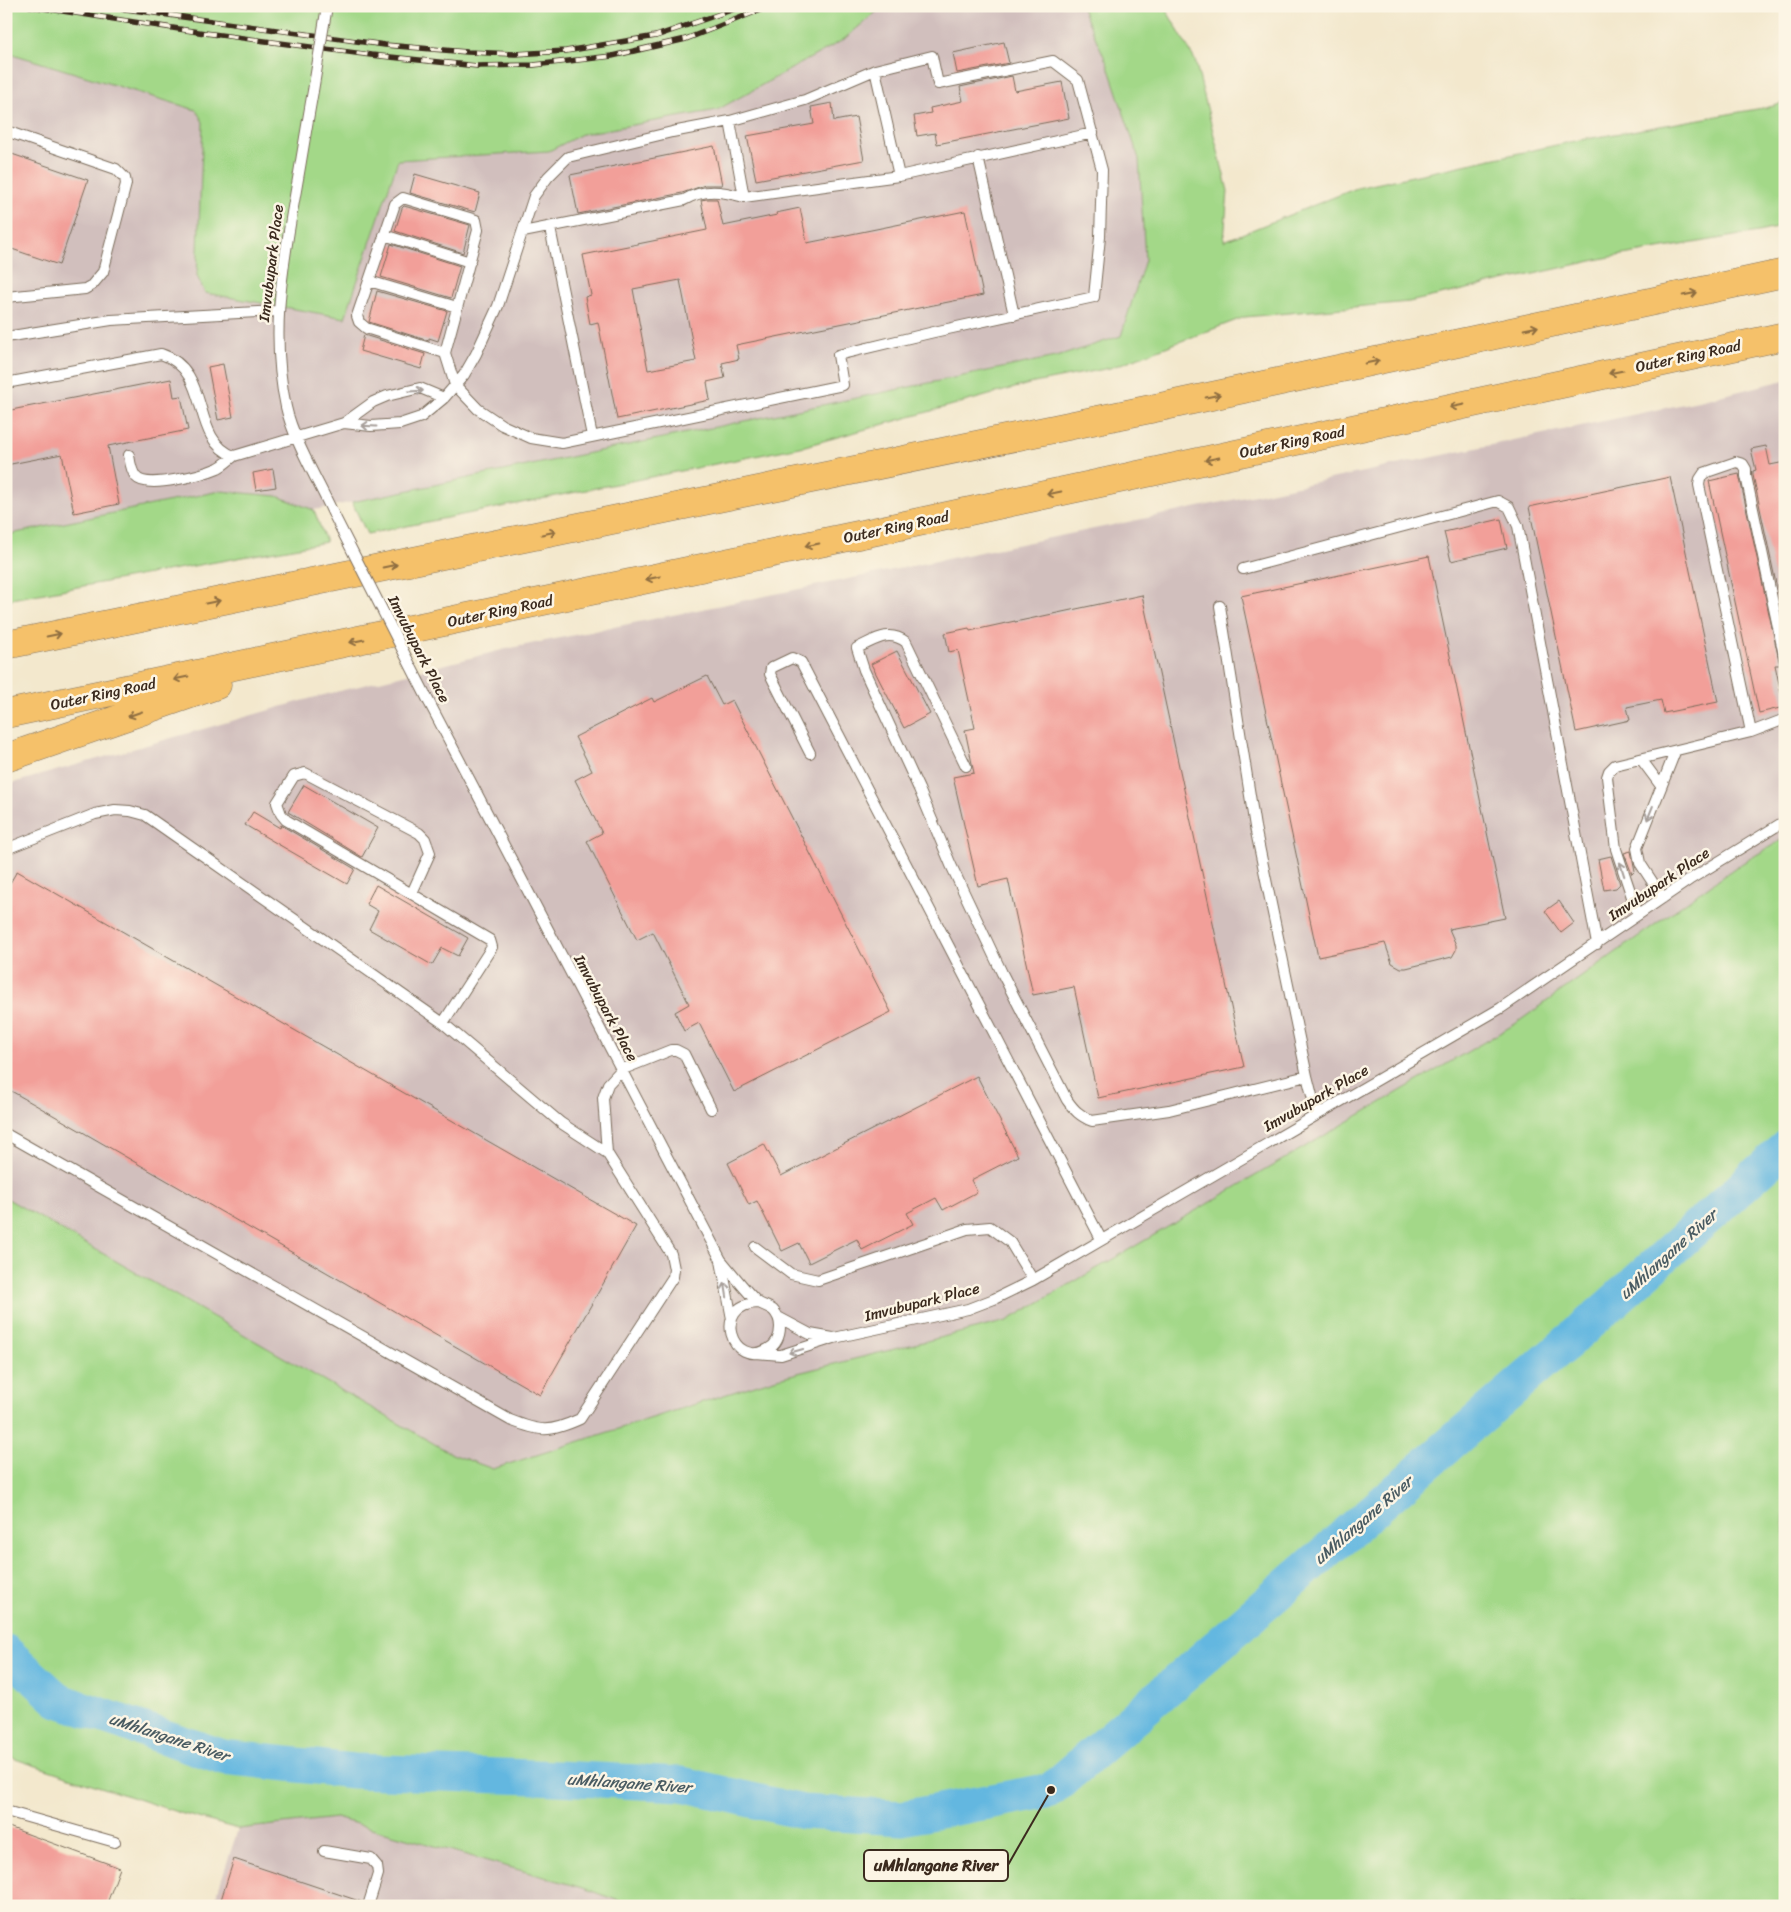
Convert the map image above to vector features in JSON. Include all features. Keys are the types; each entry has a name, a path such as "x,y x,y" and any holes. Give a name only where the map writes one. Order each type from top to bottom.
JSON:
{"highway":[{"path":"6,644 1146,410 1785,273"},
{"name":"Outer Ring Road","path":"6,714 330,647 1785,336"},
{"path":"6,758 330,647"}],"lane":[{"name":"Imvubupark Place","path":"327,6 285,252 278,311 280,370 286,409 297,438 429,702 721,1260 758,1303 773,1310 778,1317 810,1334 834,1338"},
{"path":"344,423 371,426 400,424 421,417 444,398 455,385 464,375 476,354 494,314 534,196 548,177 568,157 672,132 730,121 805,100 875,70 932,56 938,84 1053,62 1078,80 1102,170 1100,238 1094,297 838,355 843,386 562,442 531,438 502,425 478,409 455,385 445,353 478,230 476,220 403,198 395,204 357,316 366,328 445,353"},
{"path":"875,70 899,176"},
{"path":"730,121 744,197"},
{"path":"6,131 116,169 125,178 126,184 103,272 92,285 85,288 6,297"},
{"path":"523,232 684,200 694,194 720,191 744,197 899,176 1093,133"},
{"path":"978,157 1014,315"},
{"path":"550,228 592,436"},
{"path":"384,234 470,262"},
{"path":"369,281 458,307"},
{"path":"6,337 111,320 278,311"},
{"path":"6,383 161,354 180,364 190,376 213,441 225,453 234,456"},
{"path":"129,455 136,478 144,482 154,483 193,476 220,467 234,456 344,423 373,402 387,396 420,388 444,398"},
{"path":"1751,732 1699,485 1704,473 1736,462 1743,464 1746,469 1785,660"},
{"path":"1243,569 1498,501 1509,507 1518,526 1597,944"},
{"path":"1220,606 1255,827 1307,1076 1317,1115"},
{"path":"966,766 906,642 899,636 889,634 857,648 864,670 919,789 951,865 1006,981 1066,1100 1074,1110 1082,1117 1092,1121 1101,1120 1169,1110 1307,1076"},
{"path":"810,753 770,674 771,668 792,658 798,660 806,671 1102,1239"},
{"path":"1638,915 1616,849 1607,777 1609,772 1616,766 1751,732 1785,719"},
{"path":"1663,898 1640,862 1637,848 1675,752"},
{"path":"1641,759 1661,786"},
{"path":"412,893 430,853 425,839 419,833 304,773 294,776 277,803 281,814 286,820 487,937 492,944 492,947 443,1023"},
{"path":"6,849 95,814 116,810 130,810 144,815 443,1023 561,1123 607,1153 671,1254 674,1269 673,1277 580,1419 563,1427 548,1430 534,1429 510,1420 6,1134"},
{"name":"Imvubupark Place","path":"721,1260 732,1319 731,1335 734,1342 740,1348 756,1353 781,1355 834,1338 968,1309 994,1299 1033,1280 1501,1008 1689,880 1785,821"},
{"path":"607,1153 603,1098 608,1084 621,1070 671,1050 680,1051 684,1054 712,1109"},
{"path":"756,1247 791,1274 818,1280 968,1229 990,1227 1010,1242 1033,1280"},
{"path":"732,1319 742,1306 758,1303"},
{"path":"756,1353 771,1348 777,1341 780,1334 778,1317"},
{"path":"6,1811 115,1842"},
{"path":"324,1851 370,1859 377,1866 378,1874 368,1906"}],"shaded area":[{"path":"883,6 1081,6 1107,63 1139,159 1145,260 1121,336 1060,356 314,510 277,496 220,491 6,535 6,52 196,110 345,318 398,160 549,151 582,134 717,110 843,40"},
{"path":"1785,380 1785,838 1736,867 1515,1024 1007,1321 774,1379 493,1469 452,1454 6,1198 6,785 312,698 506,649 1128,522 1703,400"},
{"path":"336,1818 583,1888 633,1906 213,1906 238,1829"}],"green space":[{"path":"6,6 883,6 843,40 717,110 582,134 549,151 398,160 345,318 205,293 197,276 203,122 196,110 6,52"},
{"path":"1081,6 1164,6 1195,60 1228,191 1224,241 1357,188 1575,141 1774,106 1785,102 1785,226 1605,258 1409,302 1245,317 1110,368 1029,384 805,446 367,534 352,502 1060,356 1121,336 1145,260 1139,159 1107,63"},
{"path":"220,491 277,496 314,510 326,542 6,600 6,535"},
{"path":"1785,838 1785,1906 633,1906 583,1888 336,1818 238,1829 180,1813 6,1756 6,1198 452,1454 493,1469 774,1379 1007,1321 1515,1024 1736,867"}],"building":[{"path":"1004,42 1009,63 957,73 953,53"},
{"path":"1012,76 1015,91 1062,82 1069,118 937,144 935,133 917,136 914,116 931,113 930,108 963,101 960,87"},
{"path":"832,103 834,121 856,117 864,160 756,180 747,136 814,124 811,107"},
{"path":"714,146 722,185 705,185 682,193 578,214 570,175"},
{"path":"6,152 88,180 59,265 6,247"},
{"path":"415,174 480,193 475,212 410,193"},
{"path":"717,199 723,226 777,215 776,213 800,208 807,243 965,211 983,295 736,345 739,359 722,363 725,378 707,382 710,400 617,419 598,322 590,324 585,297 591,295 583,255 707,230 701,200","holes":["680,280 696,361 648,370 633,289"]},
{"path":"404,206 470,225 463,253 395,231"},
{"path":"391,244 460,266 451,298 381,277"},
{"path":"377,291 447,311 438,341 429,338 429,341 369,322"},
{"path":"364,335 425,354 421,369 360,351"},
{"path":"223,364 233,417 218,420 208,367"},
{"path":"171,379 174,397 181,396 188,430 108,446 119,504 74,513 62,454 6,465 6,411"},
{"path":"1766,446 1770,465 1785,462 1785,626 1753,475 1753,471 1756,470 1751,449"},
{"path":"273,469 276,487 256,490 253,473"},
{"path":"1739,474 1780,665 1775,665 1784,707 1759,713 1709,481"},
{"path":"1670,477 1718,702 1664,713 1661,700 1627,707 1630,720 1576,732 1529,507"},
{"path":"1501,519 1507,548 1451,561 1444,532"},
{"path":"1429,556 1505,918 1449,929 1456,945 1456,950 1452,957 1406,968 1401,968 1392,963 1385,943 1318,957 1241,596"},
{"path":"1142,595 1244,1067 1098,1098 1074,987 1033,995 1008,879 978,886 953,777 974,773 965,730 975,728 958,650 949,652 945,633 969,628 970,631"},
{"path":"897,651 930,714 904,728 871,664"},
{"path":"707,676 722,705 732,700 891,1012 734,1092 699,1023 684,1031 675,1012 689,1004 653,932 637,940 587,841 602,833 575,780 592,771 575,737 652,698 654,702"},
{"path":"304,785 378,828 362,857 288,812"},
{"path":"253,812 280,828 281,825 355,869 347,884 245,825"},
{"path":"1631,851 1635,871 1632,874 1624,853"},
{"path":"1611,856 1620,884 1616,888 1604,890 1598,859"},
{"path":"17,871 636,1226 540,1395 6,1088 6,890"},
{"path":"376,885 468,938 458,956 442,948 432,965 369,929 378,911 366,904"},
{"path":"1559,901 1574,923 1561,933 1545,911"},
{"path":"977,1076 1018,1156 971,1180 977,1192 943,1210 936,1198 907,1213 913,1224 862,1250 857,1239 809,1263 799,1243 782,1251 757,1201 749,1205 728,1163 764,1144 781,1176"},
{"path":"6,1826 120,1868 106,1906 6,1906"},
{"path":"234,1859 362,1902 361,1906 219,1906"}],"waterway":[{"name":"uMhlangane River","path":"6,1652 58,1700 223,1757 354,1771 682,1784 803,1812 902,1818 1051,1790 1609,1306 1785,1148"}],"railway":[{"path":"30,6 205,33 371,55 477,66 534,65 612,56 686,39 770,6"},
{"path":"104,6 385,45 515,54 566,51 656,36 743,6"}],"place":[{"name":"uMhlangane River","path":"1051,1790"}]}
